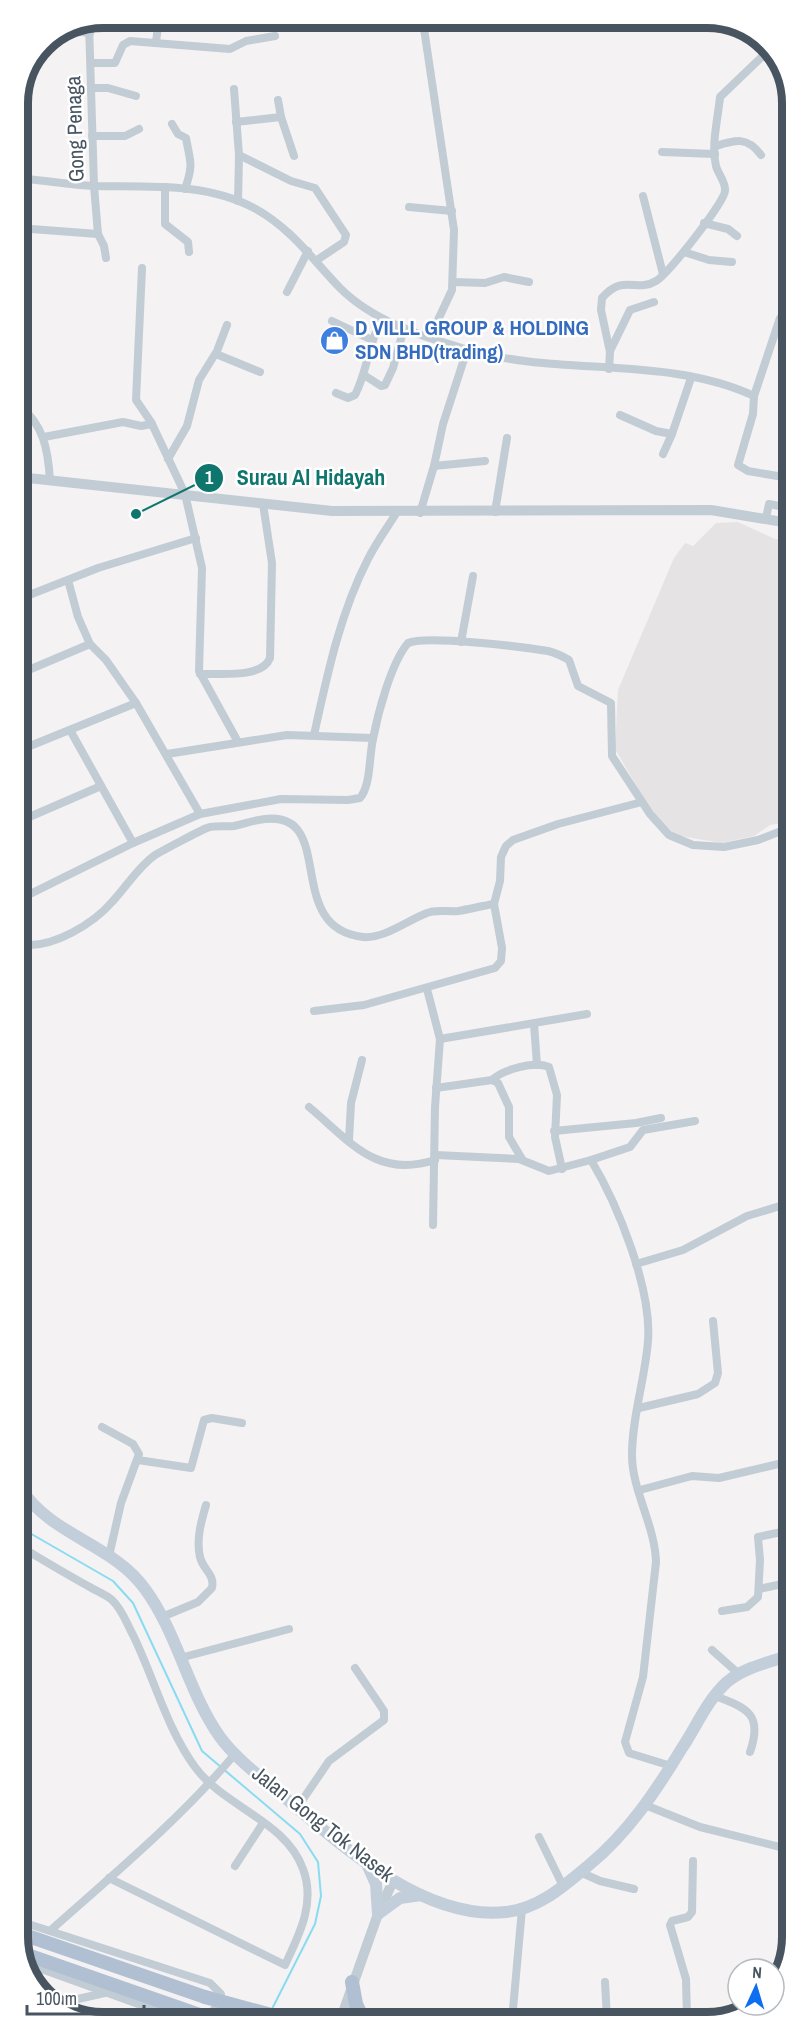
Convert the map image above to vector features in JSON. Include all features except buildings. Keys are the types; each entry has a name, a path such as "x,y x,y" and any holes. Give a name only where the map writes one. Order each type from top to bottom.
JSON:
{"main road":[{"name":"Jalan Gong Tok Nasek","path":"28,1497 45,1517 109,1556 137,1579 162,1617 208,1718 235,1754 297,1808 393,1881 423,1895 470,1910 504,1913 522,1909 546,1899 563,1886 614,1842 645,1805 715,1696 727,1682 739,1674 782,1658"},
{"path":"367,1863 376,1884 378,1914"},
{"path":"378,1914 400,1898 423,1895"},
{"path":"28,1936 260,2012"},
{"path":"31,1956 176,2012"},
{"path":"352,1982 359,2012"}],"street":[{"path":"156,42 158,28"},
{"path":"424,29 452,211 453,282 450,297 430,337"},
{"name":"Gong Penaga","path":"89,30 94,186 98,234 104,246 106,258"},
{"path":"91,63 115,63 123,45 130,41 230,49 246,40 275,36"},
{"path":"609,369 610,352 601,310 602,298 620,285 644,285 656,281 684,252 722,201 725,191 716,166 715,150 721,95 763,55"},
{"path":"91,88 114,89 136,96"},
{"path":"234,89 239,154 238,201"},
{"path":"278,100 280,117 294,156"},
{"path":"237,122 280,117"},
{"path":"171,124 178,134 186,138 192,159 191,172 185,189"},
{"path":"92,136 125,136 139,129"},
{"path":"662,152 715,150 741,140 752,144 761,155"},
{"path":"239,154 291,180 318,190 346,235 344,242 316,260"},
{"path":"29,179 94,186 165,186 238,201 273,220 308,251 341,289 382,319 404,328 491,356 691,378 732,387 754,396"},
{"path":"165,186 165,224 188,242 189,252"},
{"path":"643,196 663,274"},
{"path":"409,207 452,211"},
{"path":"704,223 728,229 738,236"},
{"path":"29,229 98,234"},
{"path":"287,292 308,251"},
{"path":"684,252 709,260 732,262"},
{"path":"142,268 135,395 152,424 185,494 202,568 200,674 238,742"},
{"path":"453,282 485,283 504,278 529,282"},
{"path":"610,352 630,310 654,302"},
{"path":"780,318 754,396 753,414 738,465 748,471 782,477"},
{"path":"336,393 345,398 354,397 364,375 372,340 382,319"},
{"path":"332,321 372,340"},
{"path":"168,459 190,418 201,374 216,354 227,325"},
{"path":"364,375 381,386 385,385 393,368 404,328"},
{"path":"420,513 443,424 467,350"},
{"path":"216,354 260,372"},
{"path":"663,454 691,378"},
{"path":"29,414 44,437 48,451 50,480"},
{"path":"620,415 656,431 672,434"},
{"path":"44,437 123,422 141,426 152,424"},
{"path":"495,512 507,438"},
{"path":"434,466 485,461"},
{"path":"29,478 332,512 711,510 782,521"},
{"path":"200,674 254,671 268,662 272,563 263,504"},
{"path":"766,518 769,504 782,507"},
{"path":"314,735 329,670 353,594 367,560 397,512"},
{"path":"29,594 196,538"},
{"path":"461,642 473,576"},
{"path":"68,580 78,617 90,644 106,660 135,703 200,813"},
{"path":"29,895 200,813 281,799 348,800 360,798 365,790 373,738 398,657 408,643 461,642 548,651 569,660 578,686 611,703 612,756 642,802 669,835 693,844 733,846 782,830"},
{"path":"29,670 90,644"},
{"path":"29,747 135,703"},
{"path":"70,730 133,843"},
{"path":"167,754 287,735 373,738"},
{"path":"29,817 101,786"},
{"path":"314,1011 364,1005 427,989 498,966 502,948 494,904 500,881 503,850 513,840 575,819 642,802"},
{"path":"29,945 39,946 66,935 108,907 139,869 162,851 206,828 270,818 287,822 302,837 308,851 310,875 323,915 332,926 350,933 374,937 430,911 460,910 494,904"},
{"path":"427,989 440,1039 436,1088 433,1225"},
{"path":"440,1039 586,1014"},
{"path":"534,1024 537,1065"},
{"path":"349,1140 351,1103 362,1060"},
{"path":"436,1088 492,1080 499,1074 537,1065 549,1067 556,1088 554,1131 562,1169"},
{"path":"492,1080 502,1089 509,1107 509,1137 522,1159"},
{"path":"309,1107 368,1157 383,1163 408,1166 435,1157 522,1159 546,1170 562,1169 630,1147 643,1130 694,1121"},
{"path":"554,1131 636,1123 661,1118"},
{"path":"591,1160 636,1264 644,1289 649,1333 632,1457 655,1543 656,1569 642,1677 625,1746 629,1753 671,1766"},
{"path":"636,1264 683,1250 747,1216 782,1205"},
{"path":"639,1408 698,1394 715,1383 718,1373 713,1321"},
{"path":"138,1460 190,1468 204,1420 212,1418 242,1423"},
{"path":"102,1427 133,1444 137,1449 138,1460 121,1503 109,1556"},
{"path":"640,1490 692,1476 719,1478 782,1463"},
{"path":"162,1617 198,1602 212,1588 212,1577 203,1565 200,1550 200,1527 206,1505"},
{"path":"722,1611 747,1607 755,1600 759,1589 758,1537 782,1532"},
{"path":"28,1551 116,1604 145,1659 180,1742 195,1767 287,1843 303,1867 307,1880 306,1912 300,1933 285,1965 109,1878"},
{"path":"759,1589 782,1584"},
{"path":"180,1658 289,1629"},
{"path":"712,1650 739,1674"},
{"path":"297,1808 329,1761 384,1720 384,1710 355,1668"},
{"path":"715,1696 741,1706 753,1718 756,1733 750,1752"},
{"path":"51,1930 212,1781 235,1754"},
{"path":"645,1805 700,1827 782,1848"},
{"path":"235,1866 263,1823"},
{"path":"539,1837 563,1886"},
{"path":"687,2012 686,1979 670,1925 672,1921 691,1916 693,1861"},
{"path":"580,1872 600,1881 634,1889"},
{"path":"343,2012 378,1914 393,1881"},
{"path":"513,2012 522,1909"},
{"path":"28,1924 210,1983 221,1994 219,2003 207,2012"},
{"path":"34,1966 172,2012"},
{"path":"605,1982 607,2012"},
{"path":"66,2002 109,1992"},
{"path":"219,2003 236,2012"}],"shaded area":[{"path":"738,522 782,540 782,823 770,825 754,836 721,843 675,835 651,811 615,749 618,690 674,558 685,543 693,546 716,523"}],"waterway":[{"path":"28,1532 113,1581 133,1603 202,1751 300,1834 318,1862 321,1896 315,1924 272,2009"}],"place":[{"name":"D VILLL GROUP & HOLDING SDN BHD(trading)","path":"334,340"},
{"name":"Surau Al Hidayah","path":"136,514"}]}
